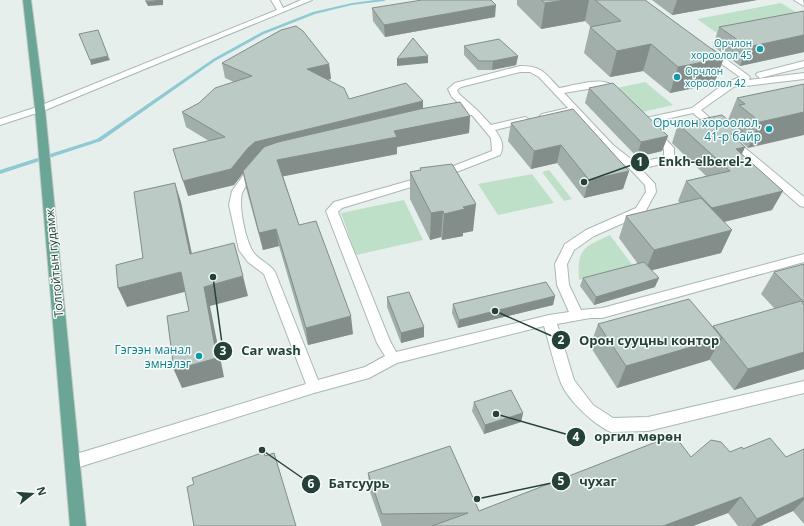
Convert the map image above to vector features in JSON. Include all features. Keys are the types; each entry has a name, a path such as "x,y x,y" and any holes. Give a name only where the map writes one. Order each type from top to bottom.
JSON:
{"main road":[{"name":"Толгойтын гудамж","path":"27,0 40,109 78,526"}],"street":[{"path":"275,0 281,11"},
{"path":"0,122 40,109 308,0"},
{"path":"798,0 804,4"},
{"path":"702,46 746,78"},
{"path":"634,167 669,159 669,148 641,118 695,110 728,85 746,78 804,64"},
{"path":"393,358 384,343 332,211 338,205 437,176 496,153 498,149 496,138 452,89 458,85 520,69 532,69 542,75 609,147 634,167 650,184 651,192 640,211 590,233 569,247 560,264 563,285 577,315"},
{"path":"728,85 804,76"},
{"path":"558,91 598,84 605,85 622,101"},
{"path":"488,129 575,109"},
{"path":"695,110 804,203"},
{"path":"442,117 474,112"},
{"path":"262,161 256,166 238,191 234,209 245,250 252,259 269,272 314,387"},
{"path":"73,462 314,387 369,372 393,358 549,320 590,313 602,313 804,258"},
{"path":"549,320 568,383 588,409 611,425 648,424 804,387"}],"green space":[{"path":"781,3 804,17 721,36 697,19"},
{"path":"645,82 673,105 638,113 612,89"},
{"path":"549,170 572,199 564,201 542,172"},
{"path":"532,174 554,203 498,215 478,184"},
{"path":"404,200 423,240 356,255 341,213"},
{"path":"610,235 633,266 579,280 579,262 584,250 593,243"}],"building":[{"path":"146,0 162,0 146,2"},
{"path":"422,0 491,0 496,5 384,25 372,8"},
{"path":"541,0 566,0 545,3"},
{"path":"595,0 645,0 724,58 678,67 651,44 617,51 590,27 621,21"},
{"path":"804,11 804,35 748,47 719,27"},
{"path":"296,26 303,31 329,64 307,69 344,88 349,99 406,83 423,101 255,142 248,148 231,169 183,181 173,149 225,137 182,112 199,103 215,88 252,76 222,63 281,30"},
{"path":"98,30 108,56 90,60 79,34"},
{"path":"413,38 428,56 397,59"},
{"path":"499,39 518,56 493,61 479,61 464,46"},
{"path":"613,83 668,136 641,142 589,88"},
{"path":"804,84 804,112 760,122 739,105 745,104 737,98"},
{"path":"460,102 470,116 394,131 397,137 277,160 299,225 316,221 351,316 306,328 276,229 259,233 243,171 264,147 278,142 420,109"},
{"path":"573,109 629,171 589,180 561,145 534,151 511,123"},
{"path":"722,115 743,132 731,134 745,147 736,149 783,191 712,208 686,181 730,171 678,124"},
{"path":"452,164 476,204 463,207 465,209 444,214 443,211 431,213 410,172 421,170 420,168"},
{"path":"175,183 190,254 234,243 243,276 204,287 217,358 174,370 167,316 189,311 181,272 118,288 116,265 143,258 134,192"},
{"path":"701,198 732,230 654,250 626,216"},
{"path":"644,262 659,278 596,297 583,278"},
{"path":"804,264 804,302 774,272"},
{"path":"546,282 555,296 459,320 453,304"},
{"path":"409,292 424,327 401,333 387,297"},
{"path":"689,299 722,338 626,366 598,324"},
{"path":"801,301 804,305 804,352 748,369 713,326"},
{"path":"511,390 523,413 485,425 474,402"},
{"path":"674,435 691,457 711,440 721,442 730,452 742,447 743,449 770,438 786,457 804,449 804,497 757,519 741,497 663,526 432,526 468,513 382,514 368,473 450,446 479,511"},
{"path":"264,452 265,456 274,453 296,526 194,526 187,487 194,484 192,478"}],"waterway":[{"path":"0,172 99,140 214,60 263,33 314,13 352,4 384,0"}],"place":[{"name":"Орчлон хороолол 45","path":"760,49"},
{"name":"Орчлон хороолол 42","path":"677,77"},
{"name":"Орчлон хороолол, 41-р байр","path":"769,129"},
{"name":"Enkh-elberel-2","path":"584,182"},
{"name":"Car wash","path":"213,277"},
{"name":"Орон сууцны контор","path":"495,311"},
{"name":"Гэгээн манал эмнэлэг","path":"199,356"},
{"name":"оргил мөрөн","path":"496,414"},
{"name":"Батсуурь","path":"262,450"},
{"name":"чухаг","path":"477,499"}]}
